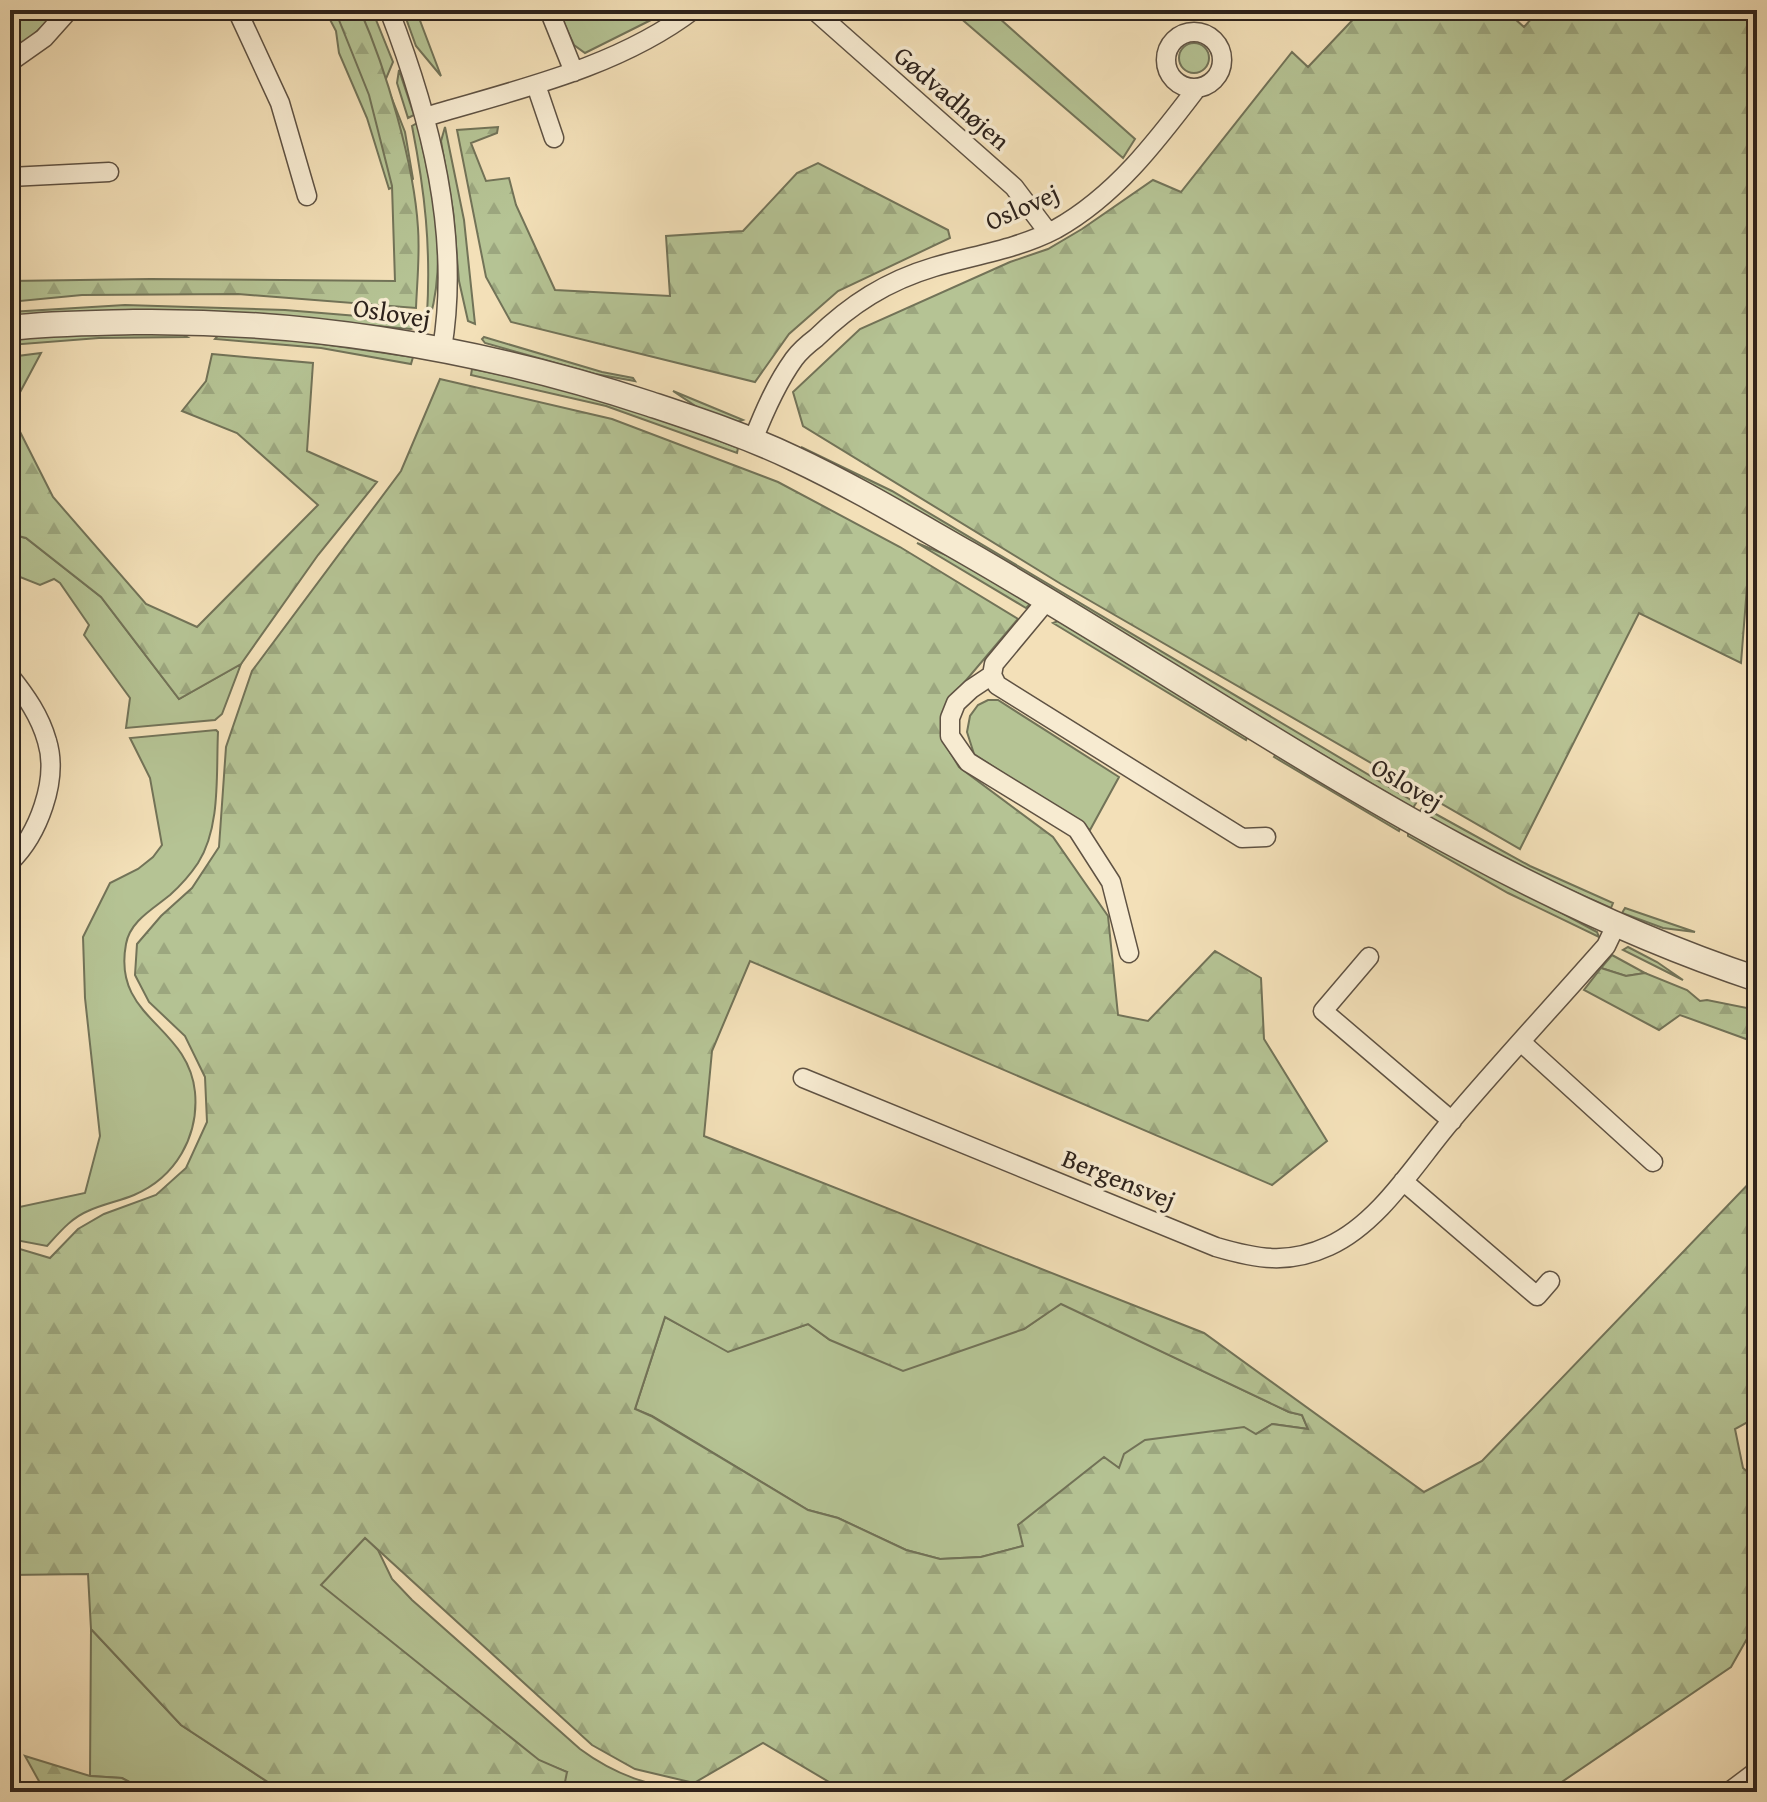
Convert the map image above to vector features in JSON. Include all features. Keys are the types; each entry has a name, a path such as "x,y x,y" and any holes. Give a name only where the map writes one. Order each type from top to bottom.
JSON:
{"street":[{"path":"10,62 44,38 69,10"},
{"path":"237,10 280,103 307,196"},
{"path":"389,10 425,117 442,199 448,270 442,349"},
{"path":"549,10 574,72"},
{"path":"425,117 574,72 671,27 693,10"},
{"name":"Gødvadhøjen","path":"814,10 1014,187 1048,232"},
{"path":"536,85 554,138"},
{"name":"Oslovej","path":"753,440 776,388 796,356 854,303 932,268 1007,249 1048,232 1097,200 1128,173 1156,143 1197,88"},
{"path":"10,177 109,172"},
{"name":"Oslovej","path":"10,328 199,321 291,327 442,349 592,385 753,440 883,505 1048,599 1455,846 1616,925 1757,979"},
{"path":"1048,599 994,664 992,675 997,685 1242,838 1266,837"},
{"path":"992,675 956,703 950,718 950,736 968,762 1077,829 1111,882 1129,953"},
{"path":"10,676 29,700 49,745 49,786 41,817 21,851 10,862"},
{"name":"Bergensvej","path":"803,1078 1216,1247 1255,1258 1295,1258 1330,1246 1358,1229 1606,946 1616,925"},
{"path":"1369,957 1323,1011 1452,1121"},
{"path":"1521,1042 1653,1162"},
{"path":"1403,1181 1537,1296 1550,1281"},
{"path":"1729,1792 1757,1771"}],"green space":[{"path":"10,10 59,10 10,52"},
{"path":"325,10 372,10 393,62 385,81 405,132 413,179 389,189 367,118 339,53 336,31"},
{"path":"335,10 360,10 397,117 411,175 418,228 416,308 238,294 82,295 10,302 10,281 395,281 392,186 369,95"},
{"path":"403,10 416,10 441,76 416,46"},
{"path":"558,10 671,10 585,53 574,45"},
{"path":"951,10 990,10 1135,139 1123,158"},
{"path":"1362,10 1505,10 1524,27 1539,10 1757,10 1757,509 1752,523 1741,663 1639,613 1520,849 1061,584 803,426 793,392 860,329 1010,262 1048,249 1153,180 1181,192 1292,52 1308,67"},
{"path":"1194,43 1205,47 1209,58 1205,69 1194,73 1183,69 1179,58 1183,47"},
{"path":"399,70 414,115 408,118 397,83"},
{"path":"417,123 428,171 438,245 438,269 430,318 427,315 426,220 412,126"},
{"path":"445,127 464,220 475,324 468,321 459,281 453,211 441,141"},
{"path":"498,127 497,133 471,143 486,181 509,178 516,205 555,290 670,296 666,236 743,231 797,173 818,163 948,230 950,238 838,291 789,334 755,382 511,322 486,277 457,130"},
{"path":"125,305 285,310 382,318 419,326 411,329 249,315 10,318 10,312"},
{"path":"180,333 187,337 99,338 10,345 10,337 19,336"},
{"path":"220,333 259,335 413,357 411,364 321,348 215,339"},
{"path":"484,337 635,381 595,374 485,343"},
{"path":"41,353 10,411 10,357"},
{"path":"212,354 313,363 307,451 377,482 318,555 241,664 179,699 101,597 26,538 10,534 10,412 53,497 146,604 197,627 318,505 237,433 182,411 206,381"},
{"path":"472,369 540,384 640,413 738,448 737,453 606,406 471,375"},
{"path":"440,379 612,419 778,482 900,547 1018,619 946,704 941,737 959,767 1053,837 1108,916 1118,1015 1148,1021 1215,951 1261,978 1264,1039 1327,1141 1272,1185 750,961 712,1051 704,1136 1204,1333 1424,1492 1482,1461 1757,1175 1757,1417 1735,1429 1743,1468 1757,1480 1757,1621 1731,1667 1547,1792 846,1792 763,1743 694,1783 635,1769 592,1745 365,1538 321,1585 539,1760 567,1772 564,1787 553,1792 536,1787 529,1792 283,1792 181,1725 91,1629 88,1574 10,1575 10,1252 20,1249 50,1258 78,1229 104,1214 156,1195 186,1168 207,1122 205,1077 185,1036 149,1002 135,975 137,944 161,916 192,888 219,847 226,747 252,671 401,471","holes":["1061,1304 1289,1412 1302,1415 1308,1429 1272,1424 1256,1434 1244,1427 1145,1440 1124,1454 1119,1468 1104,1457 1018,1525 1023,1546 981,1557 940,1559 906,1550 838,1518 808,1510 635,1409 665,1317 728,1352 808,1324 830,1340 903,1371 1024,1329"]},
{"path":"673,391 743,420 735,423 700,409"},
{"path":"801,447 892,491 1416,803 1413,808"},
{"path":"10,534 26,538 101,597 179,699 241,664 222,714 215,720 126,728 130,698 84,635 89,625 54,579 40,585 10,573"},
{"path":"917,543 956,559 1030,604 1026,608"},
{"path":"1058,621 1248,735 1246,740 1053,623"},
{"path":"988,700 998,700 1119,777 1090,830 974,754 967,732 970,716 978,705"},
{"path":"216,730 216,799 211,833 205,849 181,884 137,922 126,944 125,969 130,989 140,1006 179,1051 189,1069 195,1092 195,1108 189,1139 162,1178 134,1195 82,1214 47,1246 10,1239 10,1209 85,1193 100,1136 85,998 83,937 110,883 138,869 162,845 150,778 130,738"},
{"path":"1277,752 1401,826 1399,831 1274,757"},
{"path":"1423,807 1530,866 1613,903 1611,908 1518,867 1419,812"},
{"path":"1408,830 1597,932 1599,937 1508,893 1408,836"},
{"path":"1625,908 1695,932 1663,928 1622,913"},
{"path":"1628,947 1657,962 1683,980 1623,950"},
{"path":"1612,955 1645,973 1626,976 1601,968"},
{"path":"1601,968 1626,976 1645,973 1687,990 1700,1001 1757,1010 1757,1043 1680,1015 1659,1030 1584,990"},
{"path":"1061,1303 1289,1412 1302,1415 1308,1429 1273,1424 1256,1434 1119,1468 1104,1458 1082,1475 1023,1546 981,1557 940,1559 906,1550 838,1518 808,1510 652,1416 635,1409 665,1317 728,1351 808,1324 830,1340 1024,1329"},
{"path":"365,1537 378,1550 392,1579 412,1600 580,1749 634,1778 695,1792 553,1792 567,1772 539,1761 320,1585"},
{"path":"91,1629 181,1725 283,1792 148,1792 122,1778 90,1776"},
{"path":"25,1756 90,1776 122,1778 148,1792 45,1792"},
{"path":"536,1787 553,1792 529,1792"}]}
